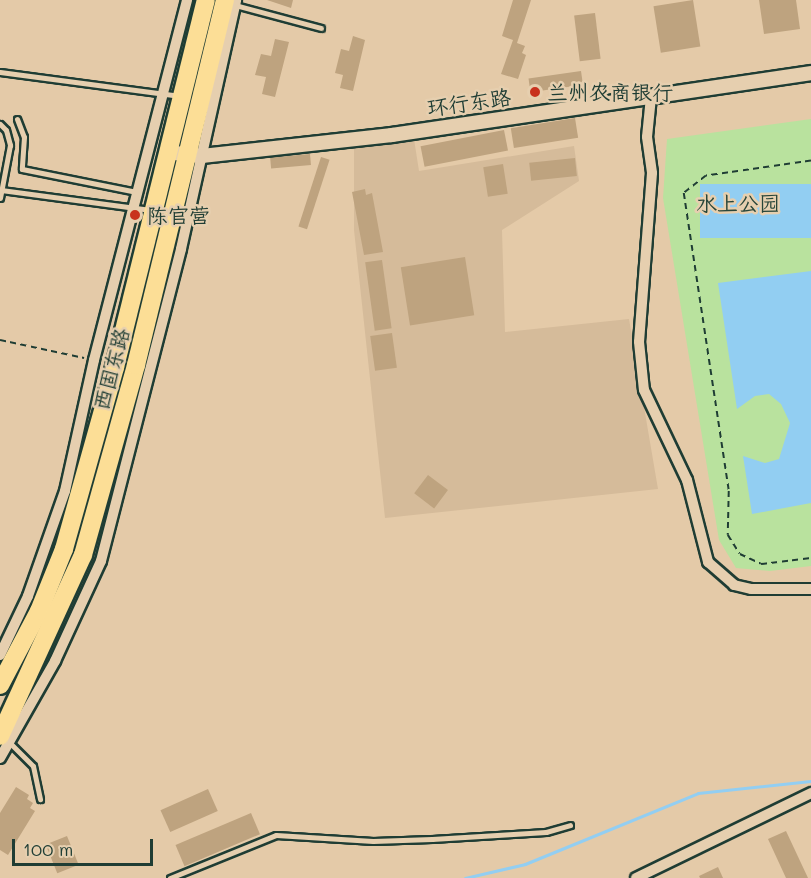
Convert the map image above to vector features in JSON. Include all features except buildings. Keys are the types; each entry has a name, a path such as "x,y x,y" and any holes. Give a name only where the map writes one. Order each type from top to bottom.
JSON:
{"main road":[{"name":"西固东路","path":"0,684 39,611 64,549 153,210 158,150 172,94 206,0"},
{"name":"西固东路","path":"3,738 83,555 194,156 232,2"}],"street":[{"path":"172,94 187,0"},
{"name":"环行东路","path":"158,150 194,156 392,135 811,73"},
{"path":"651,97 647,137 652,173 639,342 645,390 687,480 708,562 734,585 751,589 811,589"},
{"path":"0,655 51,537 138,193 158,150"},
{"path":"0,758 3,738 55,662 101,561 194,156"},
{"path":"636,878 811,793"}],"lane":[{"path":"232,2 321,28"},
{"path":"0,72 172,94"},
{"path":"17,119 24,137 22,169 138,193"},
{"path":"0,124 6,130 10,145 0,198"},
{"path":"2,190 153,210"},
{"path":"39,611 57,618"},
{"path":"3,738 33,766 40,799"},
{"path":"170,878 276,834 385,840 546,832 570,825"}],"path":[{"path":"811,161 706,176 684,193 729,491 728,535 740,554 761,564 811,558"},
{"path":"0,340 94,360"}],"shaded area":[{"path":"414,139 419,171 574,146 579,181 502,230 505,332 629,319 658,489 385,518 354,230 354,148"}],"green space":[{"name":"水上公园","path":"811,119 811,566 770,571 736,568 719,540 663,198 667,139"}],"water":[{"path":"700,184 811,184 811,238 700,238"},
{"path":"811,271 811,503 752,514 743,456 765,463 779,459 790,423 781,404 769,394 755,396 737,409 718,283"}],"waterway":[{"path":"465,878 525,864 698,793 811,781"}],"place":[{"name":"兰州农商银行","path":"535,92"},
{"name":"陈官营","path":"135,215"}]}
